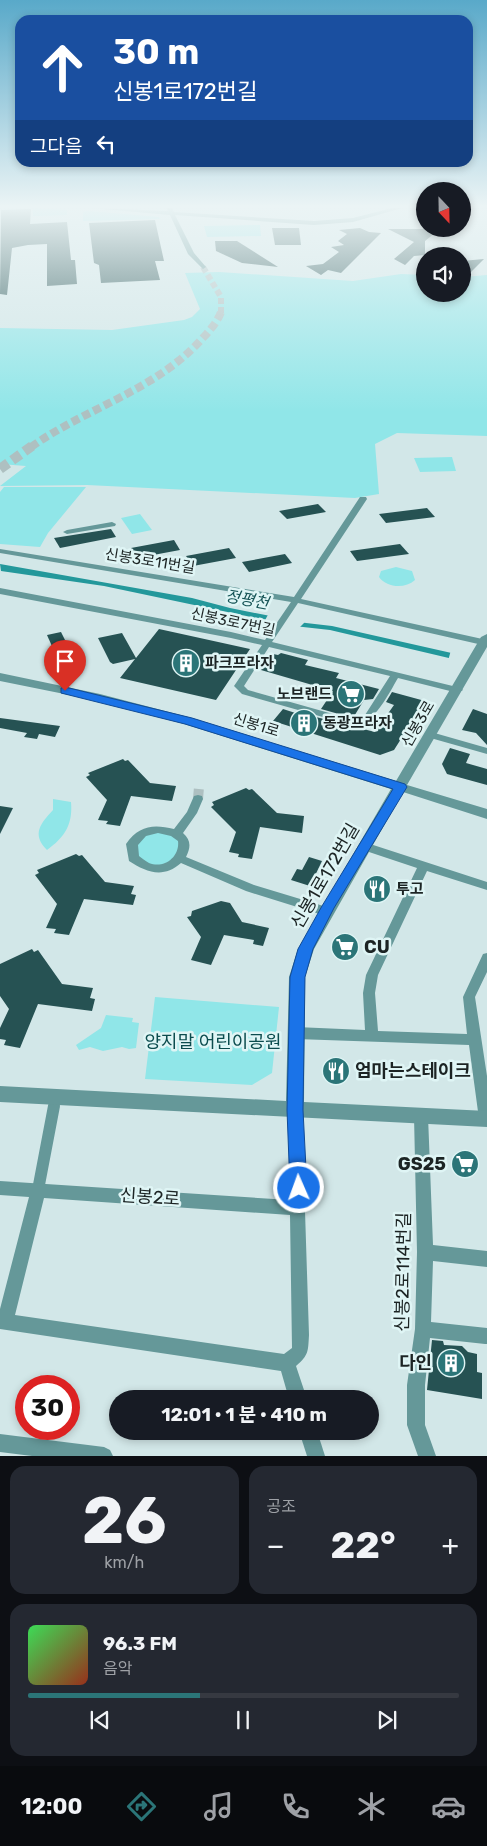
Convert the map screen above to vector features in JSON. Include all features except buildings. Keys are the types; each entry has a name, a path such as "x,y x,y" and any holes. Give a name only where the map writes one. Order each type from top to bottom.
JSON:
{"street":[{"path":"363,499 239,686 241,689 347,722 361,722 367,718 396,675"},
{"path":"67,532 112,524"},
{"name":"신봉3로11번길","path":"0,551 293,603 485,642"},
{"name":"신봉3로7번길","path":"0,591 271,640 396,675 458,690"},
{"name":"신봉3로","path":"400,787 485,642"},
{"name":"신봉1로","path":"6,678 100,698 188,721 487,814"},
{"path":"431,735 487,751"},
{"name":"신봉1로172번길","path":"295,1110 297,977 306,949 364,846 400,787"},
{"path":"176,833 192,814 198,799"},
{"path":"166,829 176,833 184,841 186,847 181,858 166,867 156,868 138,863 131,851 136,838 150,830 166,829"},
{"path":"364,846 487,886"},
{"path":"181,858 250,888 326,912"},
{"path":"372,1036 369,993 372,975 424,866"},
{"path":"0,1094 487,1119 469,997 487,958"},
{"path":"296,1033 475,1040"},
{"path":"56,1097 38,1190 3,1322 287,1363 300,1352 299,1208 295,1110"},
{"name":"신봉2로114번길","path":"421,1116 425,1252 423,1329 416,1385 416,1425 427,1456"},
{"name":"신봉2로","path":"0,1188 299,1208"},
{"path":"425,1252 487,1259"},
{"path":"423,1329 485,1336"},
{"path":"287,1363 295,1390"},
{"path":"311,1440 316,1456"},
{"path":"0,1443 104,1456"}],"green space":[{"path":"186,276 278,276 353,281 388,276 416,276 416,302 471,302 471,276 487,276 487,436 397,433 375,444 379,494 355,498 87,485 0,486 26,466 0,464 0,328 112,330 184,320 192,317 200,309"},
{"path":"452,457 456,471 420,472 414,458"},
{"path":"4,487 86,487 48,533 40,547 0,544 0,492"},
{"path":"140,514 152,530 132,534 121,518"},
{"path":"396,567 412,571 415,580 401,586 391,585 382,581 379,577 381,571"},
{"path":"53,799 71,802 71,817 63,835 47,850 42,844 39,834 42,824 53,810"},
{"path":"150,831 179,836 180,858 156,867 139,862 133,844"},
{"name":"양지말 어린이공원","path":"155,997 279,1007 272,1073 252,1085 145,1079"},
{"path":"106,1015 133,1018 132,1022 139,1023 136,1048 122,1047 103,1051 90,1047 79,1050 76,1045 101,1028"}],"shaded area":[{"name":"정평천","path":"0,564 192,598 230,608 306,623 332,626 487,661 487,667 330,630 294,626 104,586 1,571"}],"pier":[{"path":"269,613 306,621 298,629 264,622"},
{"path":"451,650 487,658 487,670 448,661"}],"tunnel":[{"path":"208,276 221,297 221,312"},
{"path":"31,447 52,433 162,373 201,340 215,323 221,312"},
{"path":"0,469 32,446"},
{"path":"198,799 199,787"}],"place":[{"name":"파크프라자","path":"186,663"},
{"name":"노브랜드","path":"351,694"},
{"name":"동광프라자","path":"304,723"},
{"name":"투고","path":"377,889"},
{"name":"CU","path":"345,947"},
{"name":"엄마는스테이크","path":"336,1071"},
{"name":"GS25","path":"465,1164"},
{"name":"다인","path":"451,1363"}],"route":[{"path":"65,691 188,721 400,787 328,906 306,949 297,977 295,1110 299,1188"}]}
